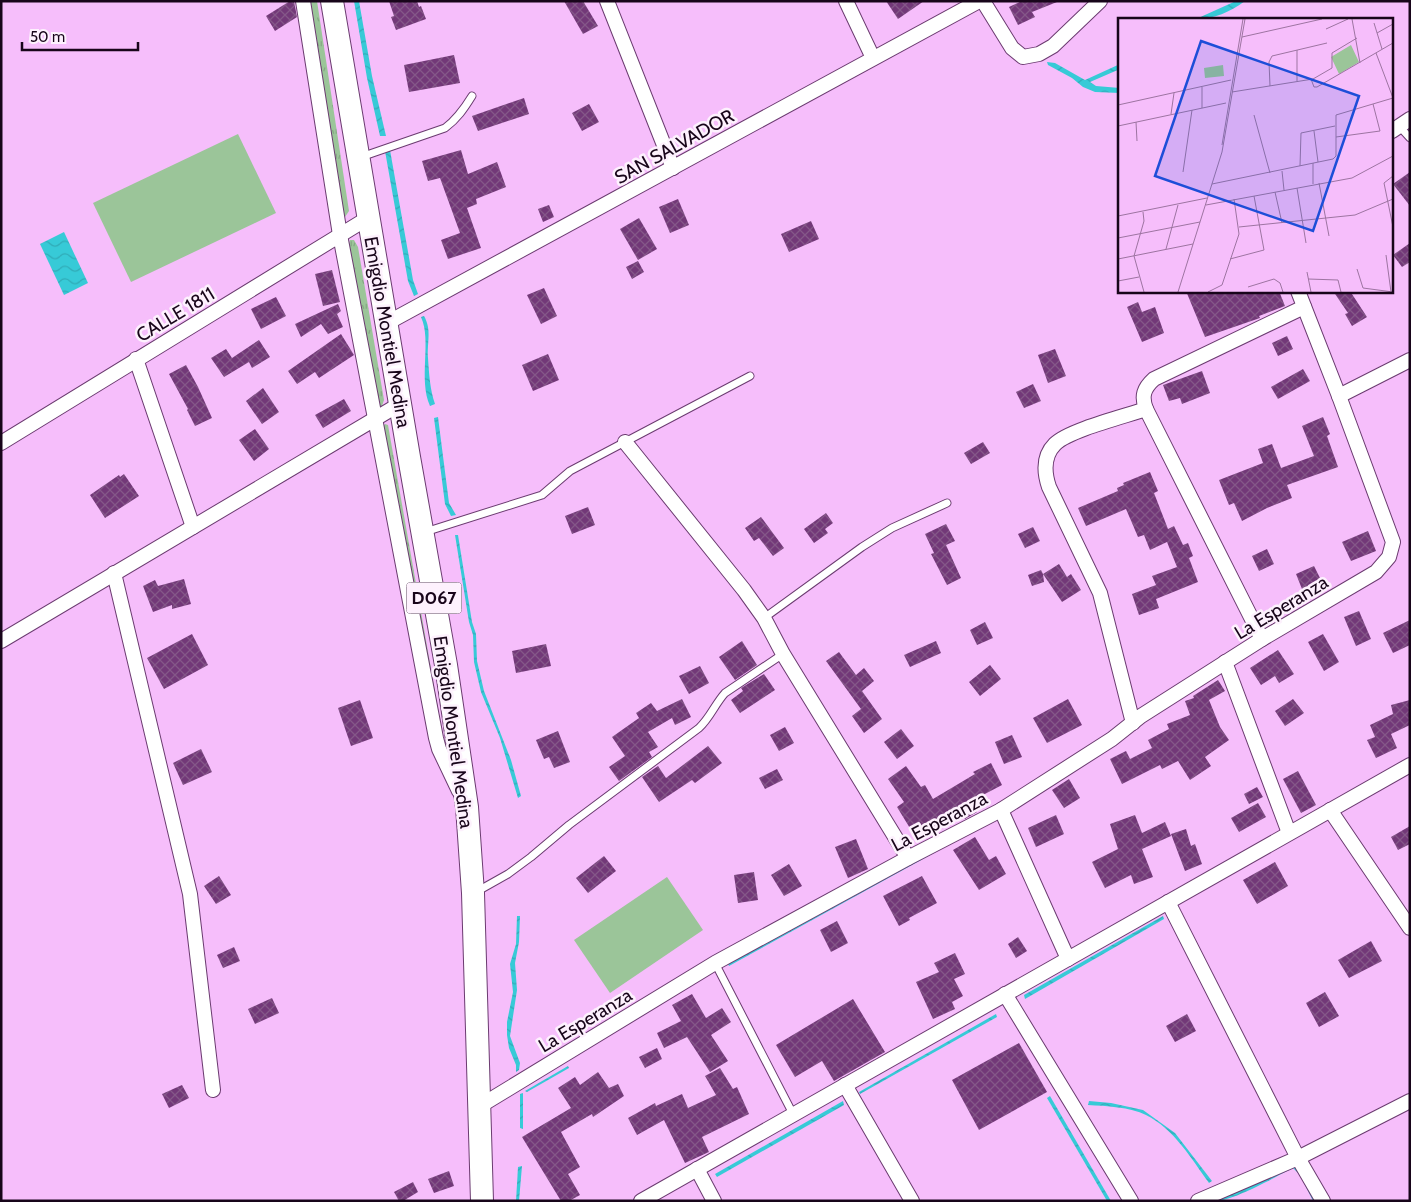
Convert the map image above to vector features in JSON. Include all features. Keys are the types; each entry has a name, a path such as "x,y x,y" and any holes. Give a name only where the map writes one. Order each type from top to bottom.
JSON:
{"main road":[{"name":"Emigdio Montiel Medina","path":"332,1 446,665 467,807 473,893 482,1201"}],"street":[{"path":"303,1 340,235 436,738 439,749 467,807"},
{"path":"607,1 673,168"},
{"path":"846,1 873,58"},
{"path":"981,1 1012,48 1023,57 1039,54 1053,46 1100,1"},
{"name":"SAN SALVADOR","path":"387,323 981,1"},
{"name":"CALLE 1811","path":"1,443 368,218"},
{"path":"1298,292 1339,396 1410,360"},
{"path":"1262,639 1146,409 1143,394 1146,386 1154,379 1304,308"},
{"path":"136,359 193,526"},
{"name":"La Esperanza","path":"480,1106 715,963 908,858 1001,810 1112,739 1141,716 1225,662 1376,572 1389,557 1393,542 1339,396"},
{"path":"1,641 400,404"},
{"path":"1133,723 1100,593 1044,473 1047,457 1055,444 1069,434 1146,409"},
{"path":"625,442 744,590 764,618 783,654 908,858"},
{"path":"114,573 190,894 213,1090"},
{"path":"1225,662 1289,833"},
{"path":"641,1201 1410,765"},
{"path":"1001,810 1068,959"},
{"path":"1330,810 1410,928"},
{"path":"1168,902 1298,1158 1323,1201"},
{"path":"1004,994 1131,1201"},
{"path":"846,1085 912,1201"},
{"path":"1198,1201 1298,1158 1410,1101"},
{"path":"696,1169 714,1201"}],"lane":[{"path":"358,158 444,128 454,122 472,96"},
{"path":"1400,125 1410,138"},
{"path":"422,533 542,495 570,471 750,376"},
{"path":"764,618 862,547 892,528 947,503"},
{"path":"473,893 516,868 699,728 706,722 725,693 783,654"},
{"path":"715,963 793,1114"}],"green space":[{"path":"310,1 317,1 349,211 345,217 342,212"},
{"path":"238,134 276,213 131,282 93,203"},
{"path":"350,240 354,240 358,247 384,400 380,408 377,406 349,244"},
{"path":"385,424 388,425 445,748 382,428"},
{"path":"667,877 703,930 610,993 574,940"}],"water":[{"path":"354,1 359,1 372,76 386,136 380,136 367,78"},
{"path":"1236,1 1245,1 1222,14 1209,18 1198,18"},
{"path":"1047,62 1055,63 1085,80 1118,65 1118,70 1090,82 1096,86 1118,88 1118,93 1095,92 1083,87 1072,78 1048,65"},
{"path":"390,150 413,280 418,294 414,296 408,281 385,151"},
{"path":"64,232 88,283 64,295 40,244"},
{"path":"424,316 429,331 429,375 435,404 430,406 425,384 425,337 421,317"},
{"path":"438,417 449,503 456,515 451,516 445,504 434,418"},
{"path":"455,535 458,535 472,622 476,634 477,661 484,691 511,760 521,796 518,798 500,738 481,692 474,662 473,635 469,622"},
{"path":"990,822 729,966 728,964"},
{"path":"517,916 520,916 519,942 515,963 517,990 510,1036 520,1063 519,1070 516,1072 516,1065 509,1048 507,1022 513,992 510,964 516,944"},
{"path":"1163,916 1164,919 1025,999 1024,995"},
{"path":"996,1014 997,1017 860,1094 859,1092"},
{"path":"568,1066 569,1068 527,1092 525,1091"},
{"path":"523,1093 523,1129 520,1128 520,1094"},
{"path":"1050,1096 1111,1201 1107,1201 1047,1098"},
{"path":"843,1101 844,1105 717,1177 715,1174"},
{"path":"1089,1101 1111,1103 1143,1110 1175,1133 1212,1181 1209,1183 1189,1154 1156,1121 1133,1110 1088,1105"},
{"path":"1295,1164 1317,1201 1313,1201 1300,1175 1293,1168 1243,1193 1215,1201 1255,1184"},
{"path":"522,1166 519,1201 516,1201 518,1167"}],"building":[{"path":"290,1 294,1 297,17 275,31 266,16"},
{"path":"389,1 417,1 426,19 396,30 391,17 394,16"},
{"path":"564,1 583,1 598,26 583,34"},
{"path":"886,1 924,1 898,19"},
{"path":"1022,1 1057,2 1032,12 1035,17 1018,25 1009,7"},
{"path":"454,55 460,83 409,92 404,65"},
{"path":"524,98 529,114 478,131 472,116"},
{"path":"589,104 599,122 582,131 572,113"},
{"path":"461,150 468,174 497,162 506,187 476,199 477,204 467,208 481,248 448,259 441,240 460,233 440,178 428,181 422,161"},
{"path":"1410,172 1410,206 1394,185 1394,183"},
{"path":"678,199 689,225 670,233 659,207"},
{"path":"549,205 554,217 543,222 538,209"},
{"path":"639,218 657,249 638,260 620,229"},
{"path":"811,221 819,239 789,252 781,234"},
{"path":"1410,243 1410,262 1402,267 1394,254"},
{"path":"638,261 644,272 632,279 626,267"},
{"path":"332,270 340,302 323,306 315,274"},
{"path":"544,288 557,316 541,324 527,295"},
{"path":"1186,292 1279,292 1285,306 1259,316 1260,318 1205,337"},
{"path":"1334,292 1351,292 1367,317 1352,326 1345,314 1348,313"},
{"path":"276,297 286,316 261,329 251,309"},
{"path":"1138,302 1142,312 1155,307 1164,333 1142,342 1127,307"},
{"path":"338,304 341,311 337,314 343,327 328,334 321,324 301,337 295,324"},
{"path":"341,334 354,355 319,378 315,372 297,384 288,371"},
{"path":"1287,336 1293,349 1278,356 1272,343"},
{"path":"259,340 270,357 252,368 249,362 224,377 211,358 226,349 232,358"},
{"path":"1055,349 1066,376 1048,383 1038,355"},
{"path":"548,354 559,380 533,391 522,365"},
{"path":"186,365 212,418 195,426 169,374"},
{"path":"1303,369 1310,381 1278,399 1271,387"},
{"path":"1202,371 1210,393 1182,404 1180,398 1169,401 1163,385"},
{"path":"1033,384 1041,401 1024,408 1016,392"},
{"path":"263,388 279,412 262,424 246,401"},
{"path":"344,399 351,411 323,428 315,415"},
{"path":"1323,417 1330,434 1327,436 1338,467 1287,485 1292,498 1242,521 1234,503 1229,505 1219,480 1263,463 1258,449 1272,444 1281,468 1314,456 1302,426"},
{"path":"255,429 269,449 254,461 239,440"},
{"path":"983,442 990,453 971,464 964,453"},
{"path":"1150,472 1158,491 1154,493 1168,529 1174,526 1183,545 1188,543 1193,556 1189,558 1198,582 1156,599 1159,608 1139,615 1132,594 1156,585 1152,576 1177,567 1167,542 1150,550 1144,535 1138,537 1126,509 1086,526 1078,508 1118,491 1117,488 1124,485 1123,483"},
{"path":"124,474 139,496 105,518 90,495 119,475 120,477"},
{"path":"588,507 595,525 572,534 565,516"},
{"path":"826,513 833,523 825,529 828,533 814,543 804,529"},
{"path":"761,517 784,548 773,556 759,538 754,541 745,528"},
{"path":"946,524 955,541 946,545 961,578 947,585 931,554 934,553 925,534"},
{"path":"1033,527 1040,541 1025,548 1018,534"},
{"path":"1368,531 1376,551 1351,561 1342,542"},
{"path":"1267,549 1274,564 1259,571 1252,556"},
{"path":"1059,564 1067,577 1071,574 1081,590 1062,602 1043,574"},
{"path":"1314,566 1321,580 1302,589 1296,574"},
{"path":"1041,570 1044,582 1032,586 1028,575"},
{"path":"184,579 191,604 172,609 172,605 153,612 143,586 155,580 158,586"},
{"path":"1359,611 1371,639 1356,646 1344,617"},
{"path":"1410,620 1410,645 1393,653 1383,633"},
{"path":"985,622 993,638 977,645 970,630"},
{"path":"192,634 208,665 164,689 147,658"},
{"path":"1323,634 1339,662 1324,671 1308,642"},
{"path":"742,641 757,665 735,680 719,657"},
{"path":"936,641 941,653 910,667 904,655"},
{"path":"546,644 551,666 516,673 512,651"},
{"path":"1278,650 1294,674 1279,683 1275,676 1261,685 1250,668"},
{"path":"839,652 856,675 864,668 874,681 862,691 882,719 864,733 852,716 861,709 826,661"},
{"path":"990,665 1001,679 980,696 969,682"},
{"path":"700,666 709,683 689,694 679,676"},
{"path":"764,674 775,690 740,713 731,700 743,691 741,688"},
{"path":"1218,680 1225,691 1209,700 1220,727 1229,740 1205,757 1211,766 1190,780 1178,761 1162,769 1160,765 1122,784 1110,759 1126,751 1130,759 1152,748 1148,740 1169,729 1167,724 1190,715 1185,701 1194,698 1193,696"},
{"path":"682,699 691,717 675,725 672,718 648,732 658,747 649,752 652,757 619,781 609,767 625,756 612,737 639,718 636,713 651,703 657,711"},
{"path":"1068,699 1082,725 1047,743 1033,718"},
{"path":"1293,699 1304,713 1285,726 1275,711"},
{"path":"360,700 373,738 351,746 338,708"},
{"path":"1410,700 1410,725 1391,734 1397,748 1376,758 1367,740 1375,737 1370,725 1393,714 1391,705"},
{"path":"785,727 794,743 779,751 770,735"},
{"path":"901,729 914,746 897,759 884,742"},
{"path":"558,731 570,762 554,768 549,757 544,759 536,740"},
{"path":"1012,735 1022,757 1004,764 995,742"},
{"path":"708,746 722,763 695,783 692,780 659,802 642,777 658,766 666,778"},
{"path":"201,749 212,772 183,785 173,763"},
{"path":"991,763 1002,785 983,795 988,802 976,810 977,812 965,819 960,811 916,838 897,807 904,802 888,779 906,766 921,787 925,785 933,799 975,774 973,772"},
{"path":"777,769 783,780 765,789 759,778"},
{"path":"1298,771 1316,805 1301,813 1283,779"},
{"path":"1069,779 1080,798 1064,808 1052,790"},
{"path":"1257,787 1263,797 1249,804 1244,794"},
{"path":"1258,803 1266,817 1239,832 1231,818"},
{"path":"1056,815 1064,834 1036,847 1028,828"},
{"path":"1135,815 1142,833 1165,822 1171,836 1142,849 1153,877 1134,884 1131,875 1105,888 1092,862 1118,849 1110,824"},
{"path":"1410,826 1410,844 1398,850 1391,837"},
{"path":"1186,829 1191,846 1195,844 1202,864 1185,871 1171,834"},
{"path":"975,837 989,860 996,856 1006,874 979,890 953,850"},
{"path":"856,839 868,869 848,878 835,847"},
{"path":"604,856 616,871 588,893 576,878"},
{"path":"1275,862 1288,886 1257,904 1243,880"},
{"path":"789,864 802,886 784,896 771,875"},
{"path":"754,872 758,900 738,903 734,875"},
{"path":"219,876 231,895 216,904 204,886"},
{"path":"922,876 937,903 909,918 910,920 899,926 883,896"},
{"path":"837,921 848,943 831,952 820,930"},
{"path":"1018,937 1027,951 1016,958 1008,944"},
{"path":"1371,941 1382,961 1349,978 1338,960"},
{"path":"234,947 240,961 223,968 217,955"},
{"path":"955,953 965,974 954,979 963,996 952,1002 955,1009 933,1019 916,982 939,972 934,963"},
{"path":"1325,992 1339,1016 1319,1027 1306,1003"},
{"path":"692,994 706,1018 722,1008 731,1022 711,1035 728,1061 710,1072 687,1037 664,1048 657,1033 681,1021 672,1005"},
{"path":"272,998 279,1013 255,1024 248,1009"},
{"path":"853,999 885,1052 834,1081 822,1061 795,1077 776,1045"},
{"path":"1187,1014 1196,1031 1175,1042 1166,1026"},
{"path":"1019,1043 1047,1092 979,1130 952,1080"},
{"path":"657,1048 662,1059 645,1068 639,1057"},
{"path":"720,1068 733,1089 737,1087 749,1114 702,1137 709,1152 685,1163 664,1120 637,1135 628,1118 655,1103 656,1106 682,1094 688,1108 716,1095 705,1076"},
{"path":"598,1072 609,1088 618,1084 624,1096 593,1117 592,1114 561,1132 580,1167 568,1174 580,1195 569,1201 561,1201 522,1137 571,1108 558,1088 575,1077 580,1085"},
{"path":"182,1085 189,1098 169,1108 162,1094"},
{"path":"449,1171 454,1186 434,1193 428,1179"},
{"path":"413,1182 418,1192 403,1201 399,1201 394,1192"}]}
